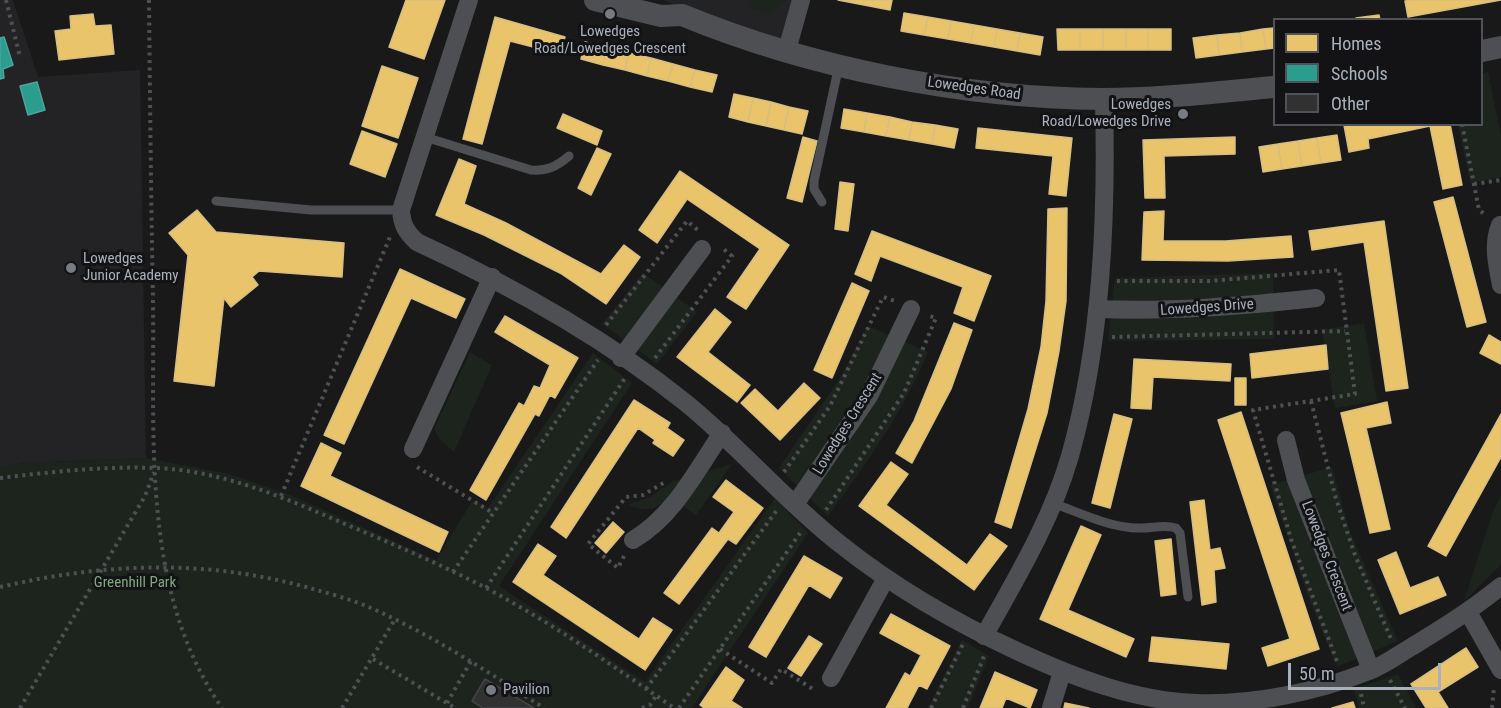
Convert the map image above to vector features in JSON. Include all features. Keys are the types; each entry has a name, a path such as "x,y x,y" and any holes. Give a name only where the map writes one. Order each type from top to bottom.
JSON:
{"street":[{"path":"469,0 401,210 402,223 407,233 417,242 492,277 606,347 684,401 837,542 927,605 982,635 1062,672 1117,690 1196,704 1282,702 1376,668 1468,612 1501,586"},
{"name":"Lowedges Road","path":"663,0 672,4 682,15"},
{"path":"787,50 801,0"},
{"name":"Lowedges Road","path":"602,1 661,16 682,15 787,50 839,64 949,87 1018,95 1104,99 1273,87"},
{"path":"1483,51 1501,46"},
{"path":"982,635 1026,560 1052,503 1070,457 1086,390 1099,280 1104,193 1104,99"},
{"path":"1500,225 1495,236 1495,252 1501,285"},
{"path":"627,362 702,249"},
{"path":"413,449 492,277"},
{"name":"Lowedges Drive","path":"1097,309 1152,311 1218,309 1316,298"},
{"name":"Lowedges Crescent","path":"791,500 869,396 911,309"},
{"path":"633,540 650,530 669,509 722,434"},
{"name":"Lowedges Crescent","path":"1286,440 1296,480 1376,668"},
{"path":"831,678 886,578"},
{"path":"1468,612 1501,670"},
{"path":"1051,708 1062,672"}],"lane":[{"path":"822,202 814,189 814,181 839,64"},
{"path":"425,137 531,170 545,170 558,166 569,156"},
{"path":"216,201 311,210 401,210"},
{"path":"1052,503 1118,525 1139,528 1155,526 1176,528 1180,533 1188,597"}],"path":[{"path":"6,0 20,57"},
{"path":"149,0 157,520 183,634 203,680 222,708"},
{"path":"1462,126 1479,210 1500,225"},
{"path":"1474,184 1501,180"},
{"path":"281,496 401,210"},
{"path":"1099,280 1210,281 1339,270 1355,394 1253,410 1291,539 1343,679"},
{"path":"1093,338 1346,332"},
{"path":"453,572 606,347"},
{"path":"486,588 627,362"},
{"path":"1311,401 1336,499 1355,555 1398,655"},
{"path":"413,449 407,461 493,513"},
{"path":"20,708 145,496 155,469"},
{"path":"0,477 64,471 155,469 207,475 281,496 486,588 553,627 674,708"},
{"path":"633,540 618,568 588,544 626,497 643,495 669,480"},
{"path":"646,689 791,500"},
{"path":"679,708 811,518"},
{"path":"0,587 101,571 166,566 216,568 270,578 368,606 471,661 544,708"},
{"path":"342,708 395,619"},
{"path":"931,708 982,635"},
{"path":"963,708 982,635"},
{"path":"720,649 772,683 782,669 820,694 831,678"},
{"path":"373,659 456,708"},
{"path":"447,703 471,661"},
{"path":"1376,668 1405,708"},
{"path":"642,708 650,705 656,696"}],"shaded area":[{"name":"Lowedges Junior Academy","path":"0,0 13,0 38,77 140,70 146,458 24,463 0,468"},
{"path":"663,0 801,0 787,50 682,15 672,4"}],"green space":[{"path":"750,0 788,0 768,14 747,7"},
{"path":"1488,72 1501,136 1501,177 1470,183 1458,126 1483,126 1483,74"},
{"path":"643,273 697,312 657,364 602,324"},
{"path":"1273,273 1274,339 1108,341 1115,278"},
{"path":"1364,323 1377,401 1335,408 1322,330"},
{"path":"868,326 928,352 895,417 828,516 779,468 840,378"},
{"path":"470,352 492,365 454,452 440,440 434,429"},
{"name":"Greenhill Park","path":"593,353 632,383 499,586 645,682 775,498 808,533 692,708 0,708 0,468 24,463 146,458 229,474 288,494 436,560 473,500 488,508"},
{"path":"732,464 696,515 669,497 655,508 650,509 628,505 650,497 673,481"},
{"path":"1332,467 1350,532 1398,641 1337,667 1309,599 1270,485"},
{"path":"1501,495 1501,565 1464,601 1492,514"},
{"path":"962,640 989,656 968,708 928,708"},
{"path":"1398,674 1416,708 1359,708 1354,689"}],"building: Homes":[{"path":"406,0 445,0 424,59 389,47"},
{"path":"838,0 892,0 890,10"},
{"path":"1501,0 1408,17 1405,1"},
{"path":"904,13 928,17 924,35 901,31"},
{"path":"93,14 95,26 111,25 114,54 59,60 55,31 71,29 70,16"},
{"path":"1379,15 1380,18 1356,18"},
{"path":"495,17 565,37 560,54 510,41 482,144 463,139"},
{"path":"928,17 951,21 948,39 924,35"},
{"path":"951,21 974,25 971,43 948,39"},
{"path":"974,25 997,29 994,47 971,43"},
{"path":"1273,28 1273,48 1266,49 1263,29"},
{"path":"997,29 1020,33 1017,51 994,47"},
{"path":"1057,29 1080,29 1080,50 1058,50"},
{"path":"1080,29 1103,29 1103,50 1080,50"},
{"path":"1103,29 1126,29 1126,50 1103,50"},
{"path":"1126,29 1148,29 1148,50 1126,50"},
{"path":"1148,29 1171,29 1171,50 1148,50"},
{"path":"1263,29 1266,49 1242,52 1240,33"},
{"path":"1020,33 1043,37 1040,55 1017,51"},
{"path":"1240,33 1242,52 1219,55 1217,35"},
{"path":"1217,35 1219,55 1196,58 1193,38"},
{"path":"585,42 607,47 603,65 581,59"},
{"path":"607,47 629,53 625,70 603,65"},
{"path":"629,53 651,58 647,76 625,70"},
{"path":"651,58 673,64 668,81 647,76"},
{"path":"673,64 695,70 690,87 668,81"},
{"path":"382,66 418,78 398,138 362,126"},
{"path":"695,70 717,75 712,92 690,87"},
{"path":"734,94 753,98 748,122 729,117"},
{"path":"753,98 771,102 766,126 748,122"},
{"path":"771,102 789,107 784,130 766,126"},
{"path":"789,107 808,111 802,134 784,130"},
{"path":"844,109 867,113 864,132 841,128"},
{"path":"867,113 890,117 886,136 864,132"},
{"path":"563,114 602,131 597,145 557,128"},
{"path":"890,117 912,122 909,140 886,136"},
{"path":"912,122 935,125 932,144 909,140"},
{"path":"935,125 958,129 954,148 932,144"},
{"path":"1344,126 1430,126 1368,139 1369,148 1349,152"},
{"path":"1430,126 1450,126 1462,185 1443,189"},
{"path":"978,128 1072,138 1066,196 1049,194 1053,156 976,148"},
{"path":"362,131 397,144 385,177 350,164"},
{"path":"1337,135 1341,160 1321,163 1317,138"},
{"path":"803,137 817,141 802,202 787,198"},
{"path":"1235,137 1235,154 1164,156 1165,198 1145,198 1143,140"},
{"path":"1317,138 1321,163 1302,166 1298,141"},
{"path":"1298,141 1302,166 1282,169 1278,144"},
{"path":"1278,144 1282,169 1263,172 1259,147"},
{"path":"597,148 611,154 591,195 578,188"},
{"path":"459,159 476,166 464,204 506,223 601,274 624,245 640,257 606,304 560,273 484,235 436,215"},
{"path":"680,171 789,245 746,309 727,297 760,249 687,199 657,243 639,230"},
{"path":"840,182 854,184 848,231 835,229"},
{"path":"1453,197 1486,322 1467,327 1434,202"},
{"path":"1067,208 1066,301 1059,351 1047,413 1011,528 995,522 1028,409 1041,347 1046,301 1048,209"},
{"path":"197,210 216,232 344,243 342,277 259,271 252,277 258,285 231,307 224,298 214,386 174,381 188,255 169,233"},
{"path":"1164,211 1163,241 1226,241 1291,236 1293,257 1228,261 1142,260 1144,212"},
{"path":"1384,221 1408,388 1386,391 1364,242 1312,250 1309,231"},
{"path":"872,231 991,276 974,321 954,313 963,287 880,256 871,281 855,274"},
{"path":"400,269 465,299 456,318 411,298 344,444 324,435"},
{"path":"852,283 869,291 832,378 814,370"},
{"path":"715,309 731,322 708,352 750,385 737,402 677,357"},
{"path":"505,316 578,358 555,398 550,395 539,416 535,414 486,500 470,490 519,403 524,406 534,386 540,388 550,365 495,332"},
{"path":"954,323 972,330 951,389 912,463 896,453 914,421"},
{"path":"1489,335 1501,342 1501,364 1480,353"},
{"path":"1326,345 1328,369 1252,378 1250,354"},
{"path":"1134,359 1231,364 1230,381 1153,377 1151,409 1131,408"},
{"path":"1235,378 1246,378 1246,405 1235,405"},
{"path":"804,383 820,398 780,440 741,403 755,389 778,411"},
{"path":"634,400 670,423 667,428 684,440 673,456 653,443 655,440 638,428 566,538 551,527"},
{"path":"1387,402 1391,423 1366,428 1390,529 1370,533 1341,413"},
{"path":"1241,412 1319,649 1268,666 1262,648 1290,639 1218,420"},
{"path":"1114,414 1132,419 1110,508 1092,503"},
{"path":"1501,414 1501,457 1446,556 1428,546"},
{"path":"321,443 341,453 330,476 448,532 439,552 301,486"},
{"path":"891,462 908,474 886,505 967,565 990,534 1007,546 974,590 859,506"},
{"path":"726,480 763,508 736,544 728,539 679,604 664,593 712,528 719,533 734,512 713,497"},
{"path":"1204,500 1210,550 1220,548 1225,568 1214,570 1216,602 1202,605 1190,502"},
{"path":"613,522 624,532 606,553 595,543"},
{"path":"1081,526 1101,535 1068,610 1134,639 1126,657 1040,619"},
{"path":"1171,539 1176,594 1161,596 1155,541"},
{"path":"538,544 556,556 543,575 639,639 653,618 672,630 645,670 513,582"},
{"path":"1396,552 1410,588 1438,577 1446,595 1400,614 1378,560"},
{"path":"804,556 842,578 830,598 809,585 766,657 749,647"},
{"path":"891,614 950,646 927,689 919,685 907,708 886,708 905,673 910,676 921,655 880,633"},
{"path":"809,636 822,644 801,676 788,668"},
{"path":"1152,637 1229,644 1226,669 1149,661"},
{"path":"1466,648 1478,667 1438,692 1448,708 1426,708 1411,684"},
{"path":"726,667 744,680 731,701 742,708 704,708 700,705"},
{"path":"995,672 1037,690 1030,708 1006,698 1002,708 980,708"},
{"path":"1353,702 1355,708 1332,708"},
{"path":"1065,703 1089,708 1064,708"}],"building: Schools":[{"path":"4,37 13,65 3,69 4,78 0,79 0,38"},
{"path":"37,82 45,110 28,115 20,86"}],"building: Other":[{"name":"Pavilion","path":"485,679 534,708 483,708 472,701"}],"place":[{"name":"Lowedges Road/Lowedges Crescent","path":"610,14"},
{"name":"Lowedges Road/Lowedges Drive","path":"1183,114"},
{"name":"Lowedges Junior Academy","path":"71,268"},
{"name":"Pavilion","path":"491,690"}]}
